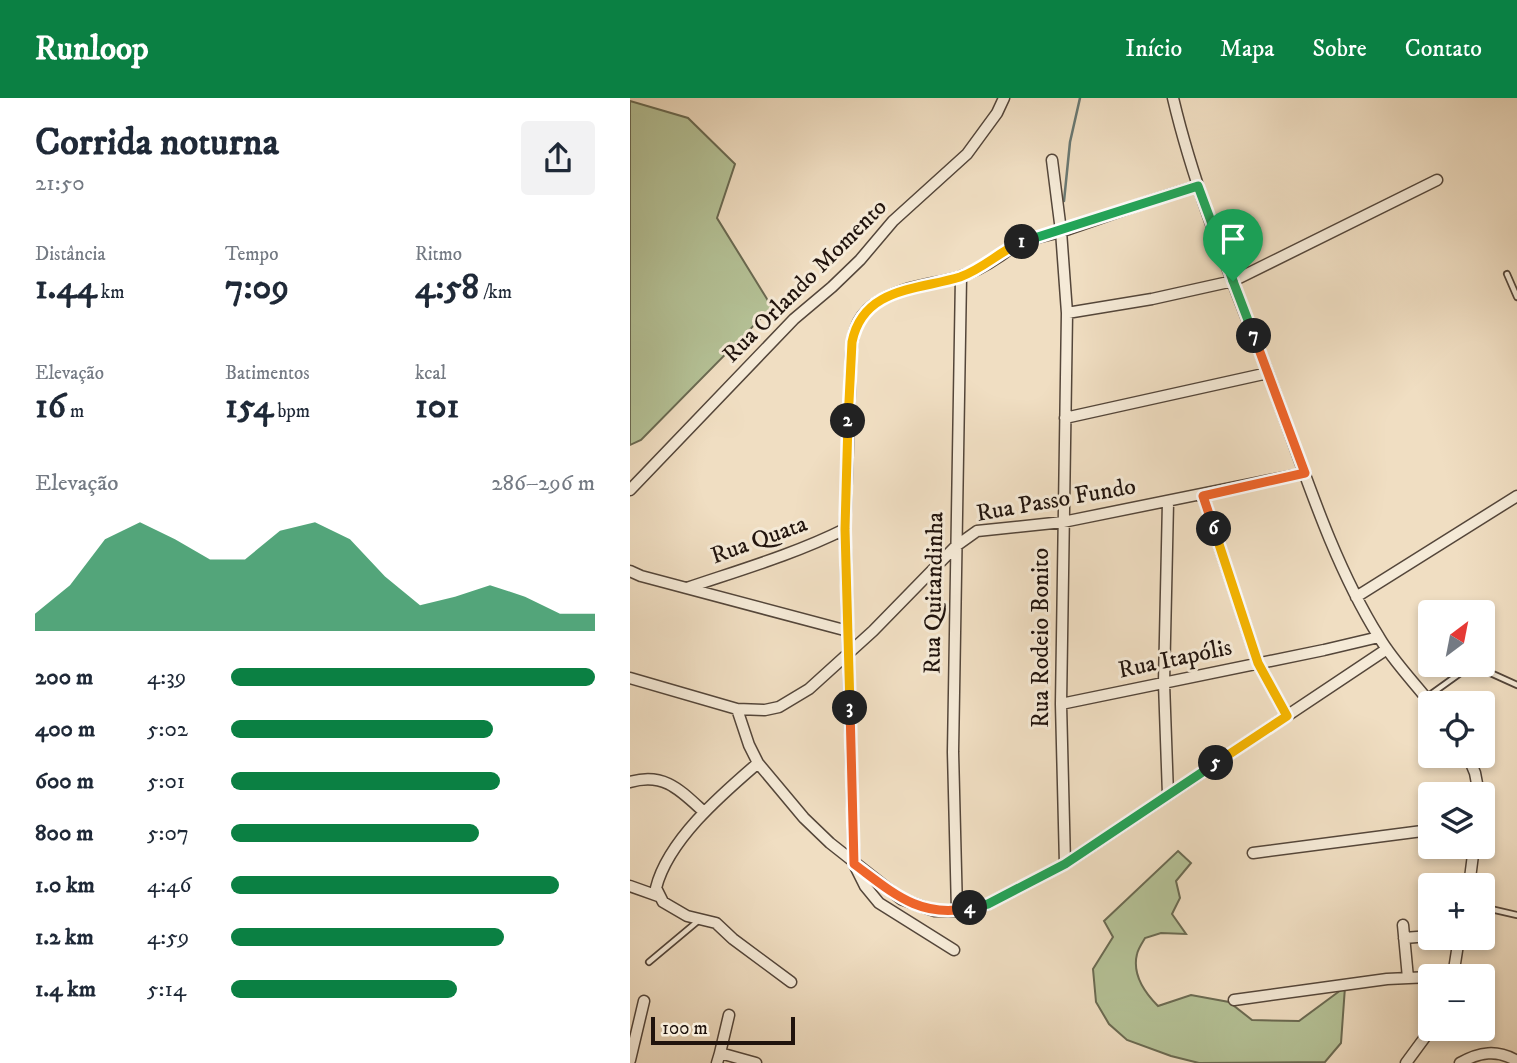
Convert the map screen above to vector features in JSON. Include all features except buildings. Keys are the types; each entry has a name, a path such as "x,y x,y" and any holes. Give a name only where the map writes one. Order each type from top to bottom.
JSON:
{"street":[{"name":"Rua Orlando Momento","path":"630,491 794,318 832,287 860,260 893,221 967,153 997,113 1004,98"},
{"path":"1173,98 1198,186 1305,473 1356,597 1387,649 1421,691"},
{"name":"Rua Rodeio Bonito","path":"1052,160 1067,313 1061,704 1065,864"},
{"path":"1067,313 1152,299 1233,281 1437,180"},
{"path":"954,950 879,903 865,886 854,864 845,529 854,329 861,316 892,294 917,285 961,276 996,259 1015,245 1198,186"},
{"name":"Rua Quitandinha","path":"957,911 953,752 961,276"},
{"path":"1065,418 1268,373"},
{"name":"Rua Passo Fundo","path":"630,678 737,709 765,710 779,707 797,698 848,654 956,546 977,531 1063,522 1203,496 1305,473"},
{"path":"1203,496 1258,663 1287,716"},
{"path":"1356,597 1517,496"},
{"path":"1168,502 1164,683 1168,795"},
{"name":"Rua Quata","path":"686,588 788,553 845,529"},
{"path":"630,571 848,631"},
{"name":"Rua Itapólis","path":"1061,704 1379,637"},
{"path":"737,709 758,763 804,818 854,864 901,899 935,911 957,911 988,904 1065,864 1387,649"},
{"path":"658,896 658,879 679,844 704,812 758,763"},
{"path":"630,782 645,778 665,781 704,812"},
{"path":"1253,853 1418,832"},
{"path":"630,886 658,896 673,909 699,920 716,923 790,982"},
{"path":"1402,925 1408,978"},
{"path":"1404,938 1418,937"},
{"path":"1234,1000 1418,978"},
{"path":"630,1060 644,1001"},
{"path":"730,1015 719,1058 756,1063"},
{"path":"1406,1063 1422,1041"},
{"path":"1460,1063 1477,1054 1491,1052 1509,1056 1517,1061"}],"lane":[{"path":"1507,274 1517,297"},
{"path":"1441,691 1466,669 1475,666 1517,685"},
{"path":"1495,909 1517,915"},
{"path":"649,962 699,920"}],"green space":[{"path":"630,101 688,118 735,164 717,218 772,307 641,440 630,445"},
{"path":"1178,851 1191,863 1176,881 1180,898 1172,914 1186,934 1161,933 1145,938 1138,952 1136,969 1149,995 1158,1006 1191,995 1229,1002 1252,1020 1299,1021 1345,987 1341,1043 1325,1062 1199,1063 1127,1040 1109,1024 1096,1002 1093,969 1113,937 1104,921"}],"waterway":[{"path":"1064,201 1070,142 1080,98"}],"route":[{"path":"1198,186 1233,281 1305,473 1203,496 1258,663 1287,716 1065,864 988,904 957,911 935,911 901,899 854,864 845,529 854,329 861,316 892,294 917,285 961,276 1031,238 1061,231 1198,186"}]}
